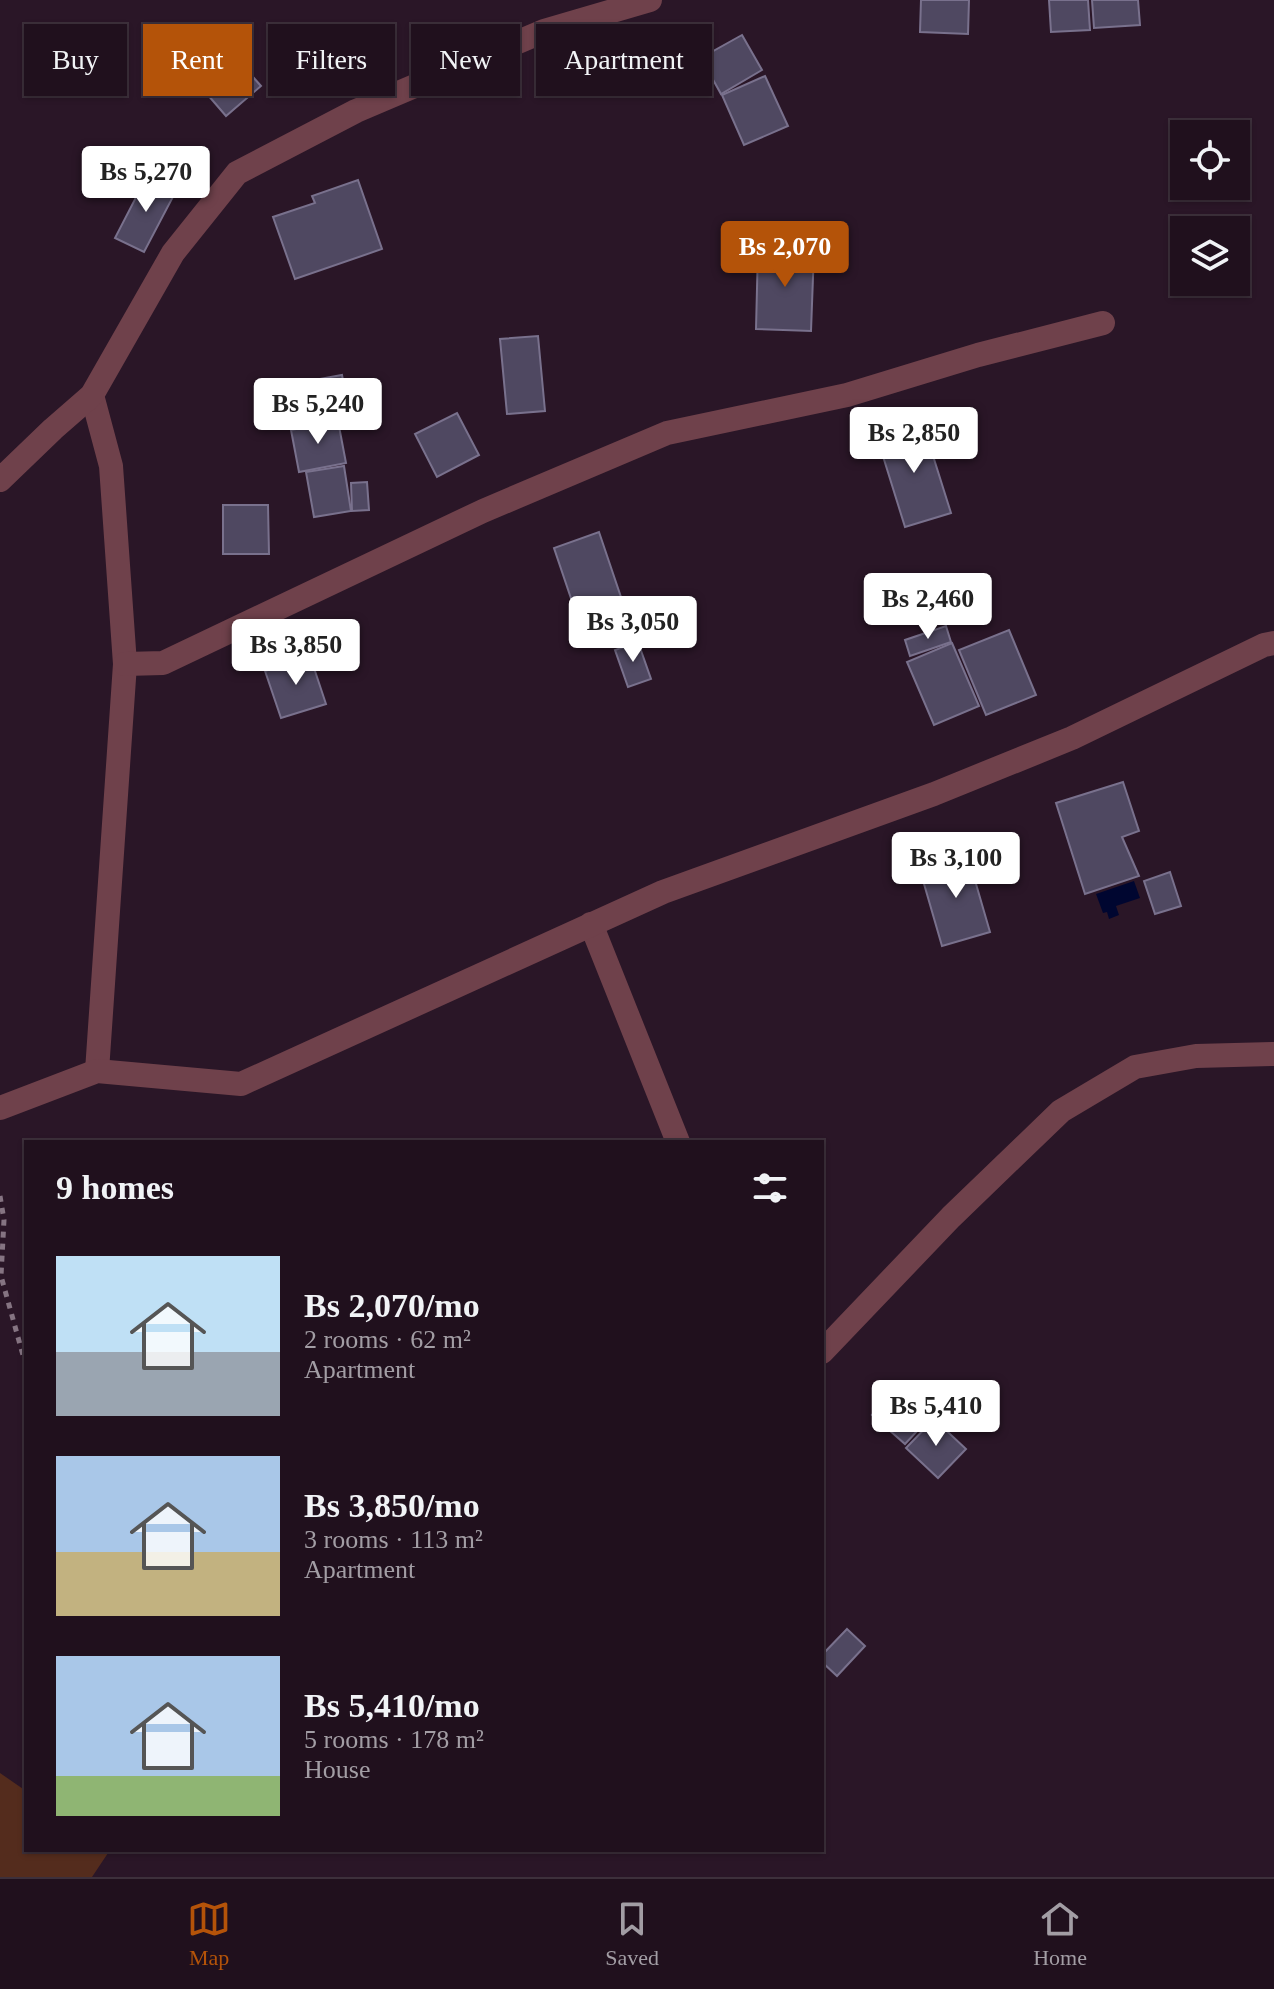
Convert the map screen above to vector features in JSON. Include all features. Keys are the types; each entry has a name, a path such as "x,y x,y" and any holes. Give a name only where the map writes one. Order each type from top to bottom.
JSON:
{"street":[{"path":"0,480 92,395 173,253 237,173 356,111 544,31 650,0"},
{"path":"125,664 163,663 483,511 667,433 847,395 978,355 1103,323"},
{"path":"92,395 111,466 125,664 97,1071"},
{"path":"0,1108 97,1071 241,1084 663,892 934,794 1072,738 1264,645 1274,643"},
{"path":"591,924 677,1140"},
{"path":"824,1350 951,1217 1061,1111 1135,1067 1196,1056 1274,1054"}],"path":[{"path":"0,1196 4,1220 1,1276 24,1359"}],"shaded area":[{"path":"0,1773 24,1790 24,1852 109,1852 92,1877 0,1877"}],"water":[{"path":"1134,881 1140,898 1116,906 1119,915 1109,919 1107,912 1103,913 1096,894"}],"building":[{"path":"921,0 969,0 968,34 920,32"},
{"path":"1049,0 1088,0 1090,30 1051,32"},
{"path":"1092,0 1138,0 1140,25 1094,28"},
{"path":"742,35 762,70 721,94 712,78 712,52"},
{"path":"252,76 261,86 252,94"},
{"path":"765,76 788,126 744,145 722,95"},
{"path":"209,96 249,96 226,116"},
{"path":"147,176 176,191 144,252 115,238"},
{"path":"358,180 382,249 295,279 273,217 315,203 312,196"},
{"path":"758,248 814,250 811,331 756,329"},
{"path":"538,336 545,411 507,414 500,339"},
{"path":"342,375 348,407 321,413 314,380"},
{"path":"457,413 479,455 437,477 415,434"},
{"path":"338,421 346,463 299,472 291,430"},
{"path":"923,424 951,513 905,527 877,437"},
{"path":"344,466 351,511 314,517 306,472"},
{"path":"367,482 369,510 352,511 351,483"},
{"path":"223,505 268,505 269,554 223,554"},
{"path":"599,532 626,612 581,628 554,548"},
{"path":"946,626 951,642 910,656 905,640"},
{"path":"1009,630 1036,695 986,715 959,650"},
{"path":"638,642 651,679 628,687 615,650"},
{"path":"952,643 979,706 934,725 907,662"},
{"path":"310,656 326,704 281,718 265,671"},
{"path":"1123,782 1139,831 1122,837 1139,876 1085,894 1056,803"},
{"path":"965,846 990,932 942,946 922,877 949,869 944,852"},
{"path":"1170,872 1181,906 1155,914 1144,881"},
{"path":"898,1385 932,1415 905,1444 872,1415"},
{"path":"934,1419 966,1449 938,1478 906,1448"},
{"path":"847,1629 865,1646 837,1676 824,1664 824,1653"}]}
